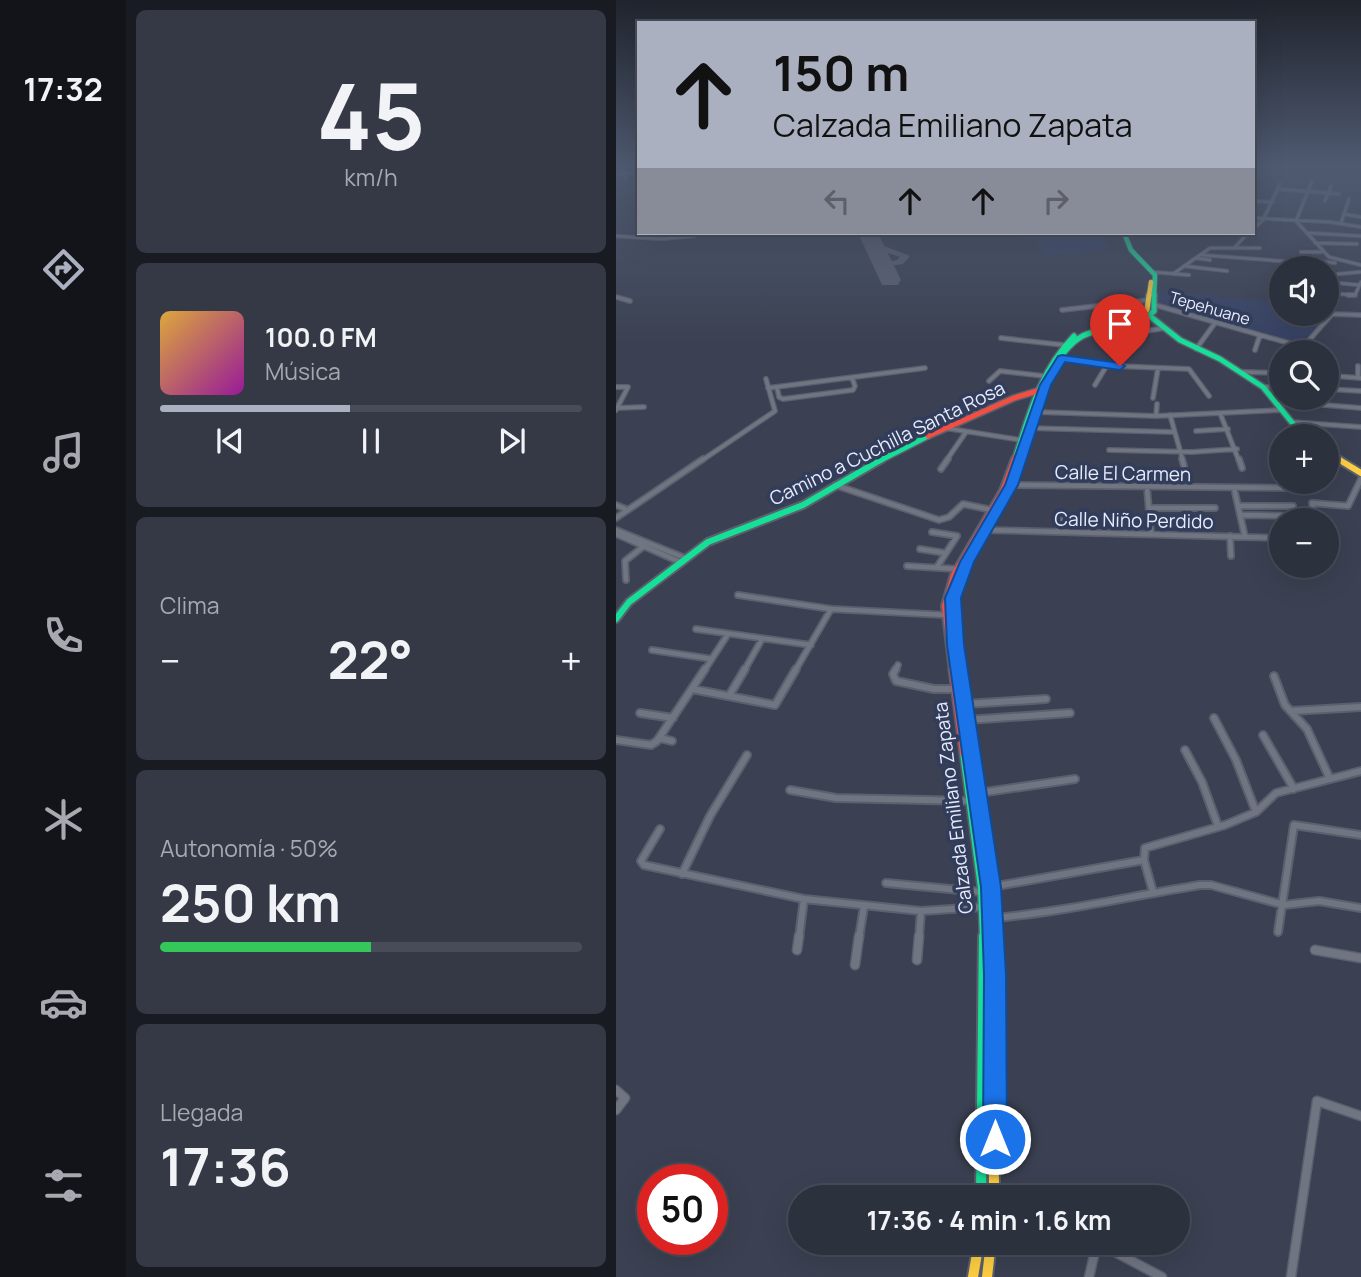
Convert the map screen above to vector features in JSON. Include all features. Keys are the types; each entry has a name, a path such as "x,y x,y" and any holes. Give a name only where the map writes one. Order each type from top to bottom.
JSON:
{"main road":[{"path":"1122,235 1123,244 1151,276 1152,302"},
{"path":"1123,235 1131,250 1152,272 1152,302 1146,318"},
{"path":"1064,345 1084,332 1146,318 1196,349 1242,372 1269,393"},
{"name":"Calzada Emiliano Zapata","path":"981,1185 985,975 982,892 955,690 946,598 957,569 1009,477 1021,440 1037,412 1045,385 1062,358 1076,340 1101,331 1128,327 1146,318"},
{"name":"Calzada Emiliano Zapata","path":"995,1185 995,975 991,887 956,645 953,598 964,568 1012,485 1037,391 1064,345"},
{"name":"Camino a Cuchilla Santa Rosa","path":"616,619 629,602 708,542 803,505 835,485 945,428 1037,391"},
{"path":"1281,410 1289,422"},
{"path":"1339,460 1361,473"},
{"path":"984,1007 995,1008"},
{"path":"973,1277 977,1255"},
{"path":"987,1277 990,1255"}],"street":[{"path":"1301,226 1326,256"},
{"path":"1309,233 1361,236"},
{"path":"1235,247 1246,235"},
{"path":"616,236 661,239 694,236"},
{"path":"1315,243 1356,244"},
{"path":"1173,274 1210,248 1260,248"},
{"path":"1301,252 1321,252"},
{"path":"1202,255 1269,260"},
{"path":"1196,258 1210,260"},
{"path":"1339,263 1361,265"},
{"path":"1354,264 1360,273"},
{"path":"1184,266 1227,271"},
{"path":"1152,272 1189,275"},
{"path":"1339,274 1360,273"},
{"path":"1339,282 1360,283 1355,295 1339,294"},
{"path":"616,297 630,301"},
{"path":"1062,310 1152,302"},
{"name":"Tepehuane","path":"1152,302 1215,323 1300,346 1304,346 1332,314 1361,315"},
{"path":"1114,313 1118,326"},
{"path":"1196,349 1215,323"},
{"path":"1146,331 1165,328"},
{"path":"1101,331 1106,346 1123,345 1120,366"},
{"path":"1255,350 1261,335"},
{"path":"1001,338 1064,345"},
{"path":"1062,358 1107,365 1189,369 1209,396"},
{"path":"1095,385 1107,365"},
{"path":"1339,377 1359,378 1358,366"},
{"path":"768,388 925,368"},
{"path":"1153,398 1158,368"},
{"path":"989,381 1000,371 1044,376"},
{"path":"1242,372 1269,373"},
{"path":"1344,377 1346,390"},
{"path":"777,387 779,397 783,399 855,389 852,378"},
{"path":"616,519 775,411 766,379"},
{"path":"616,387 628,387 616,408"},
{"path":"1263,387 1269,387"},
{"path":"1339,390 1361,391"},
{"path":"1156,416 1157,404"},
{"path":"1339,406 1361,408"},
{"path":"616,408 644,407"},
{"path":"1037,412 1156,416 1281,410"},
{"path":"1220,413 1237,449 1242,468"},
{"path":"1170,415 1184,466"},
{"path":"1124,416 1125,430"},
{"path":"1289,422 1361,427"},
{"path":"945,428 1021,440"},
{"path":"1028,428 1173,432"},
{"path":"1196,431 1228,429"},
{"path":"941,468 966,432"},
{"path":"1109,450 1181,452 1237,449"},
{"path":"1313,508 1312,503 1348,506 1361,479"},
{"path":"835,485 939,520 948,517 962,504 992,510"},
{"name":"Calle El Carmen","path":"1012,485 1269,488"},
{"path":"1147,488 1151,508 1151,534"},
{"path":"1234,488 1245,537"},
{"path":"616,506 628,510"},
{"path":"1240,506 1293,506"},
{"path":"1151,508 1215,508"},
{"path":"1242,515 1269,516"},
{"path":"1057,533 1064,518"},
{"name":"Calle Niño Perdido","path":"986,530 1269,538"},
{"path":"616,532 683,560"},
{"path":"932,532 957,536 937,567"},
{"path":"1230,536 1231,556"},
{"path":"626,580 625,561 647,544"},
{"path":"920,549 945,553"},
{"path":"906,566 957,569"},
{"path":"738,595 831,609 946,615"},
{"path":"692,689 775,705 831,609"},
{"path":"696,629 811,645"},
{"path":"616,740 651,745 659,738 728,634"},
{"path":"729,696 762,639"},
{"path":"652,650 712,659"},
{"path":"898,665 893,674 896,681 934,689 955,690"},
{"path":"1274,676 1285,705 1307,729 1329,779"},
{"path":"966,704 1046,699"},
{"path":"1291,711 1361,707"},
{"path":"640,713 673,718"},
{"path":"968,720 1070,713"},
{"path":"1214,718 1236,761 1256,812"},
{"path":"1263,736 1294,789"},
{"path":"659,738 673,741"},
{"path":"1185,750 1202,782 1217,826"},
{"path":"682,874 710,816 747,755"},
{"path":"1153,892 1144,860 1145,848 1256,812 1276,793 1361,771"},
{"path":"979,793 1075,779"},
{"path":"790,790 836,798 971,801"},
{"path":"1278,932 1294,825 1361,835"},
{"path":"660,828 641,863 804,899 921,911 982,907"},
{"path":"991,887 1144,860"},
{"path":"886,883 982,892"},
{"path":"993,918 1049,914 1153,892 1211,886 1282,904 1318,901 1361,908"},
{"path":"797,950 804,899"},
{"path":"855,965 864,906"},
{"path":"917,960 921,911"},
{"path":"1315,950 1361,958"},
{"path":"616,1090 625,1098 616,1110"},
{"path":"1291,1277 1318,1101 1361,1116"},
{"path":"1089,1277 1094,1255"},
{"path":"1120,1255 1163,1277"}],"shaded area":[{"path":"1035,235 1101,235 1110,248 1046,256 1034,238"},
{"path":"1157,290 1269,302 1269,326 1318,326 1304,340 1282,340 1156,304"}],"taxiway":[{"path":"874,245 906,256 900,262 884,265"}],"runway":[{"path":"869,235 890,280"}],"traffic: fast":[{"path":"955,627 953,598 967,562 1012,485 1045,385 1069,346 1087,334 1142,323 1154,311 1155,275 1131,250 1125,235"},
{"path":"1151,317 1180,340 1220,359 1263,387 1293,424"},
{"path":"1016,456 1044,376 1062,348 1074,336"},
{"path":"616,619 629,602 708,542 803,505 857,472 928,436"},
{"path":"964,753 982,888 985,975 981,1185"}],"traffic: slow":[{"path":"1136,321 1147,310 1151,282"},
{"path":"1339,460 1361,473"},
{"path":"955,627 991,887 995,975 994,1185"},
{"path":"973,1277 977,1255"},
{"path":"987,1277 990,1255"}],"traffic: jam":[{"path":"928,436 1014,398 1037,391"},
{"path":"964,753 945,606 954,575 1003,491 1016,456"}],"route":[{"path":"995,1139 995,975 991,887 956,645 953,598 967,562 1012,485 1045,385 1062,358 1120,366"}]}
